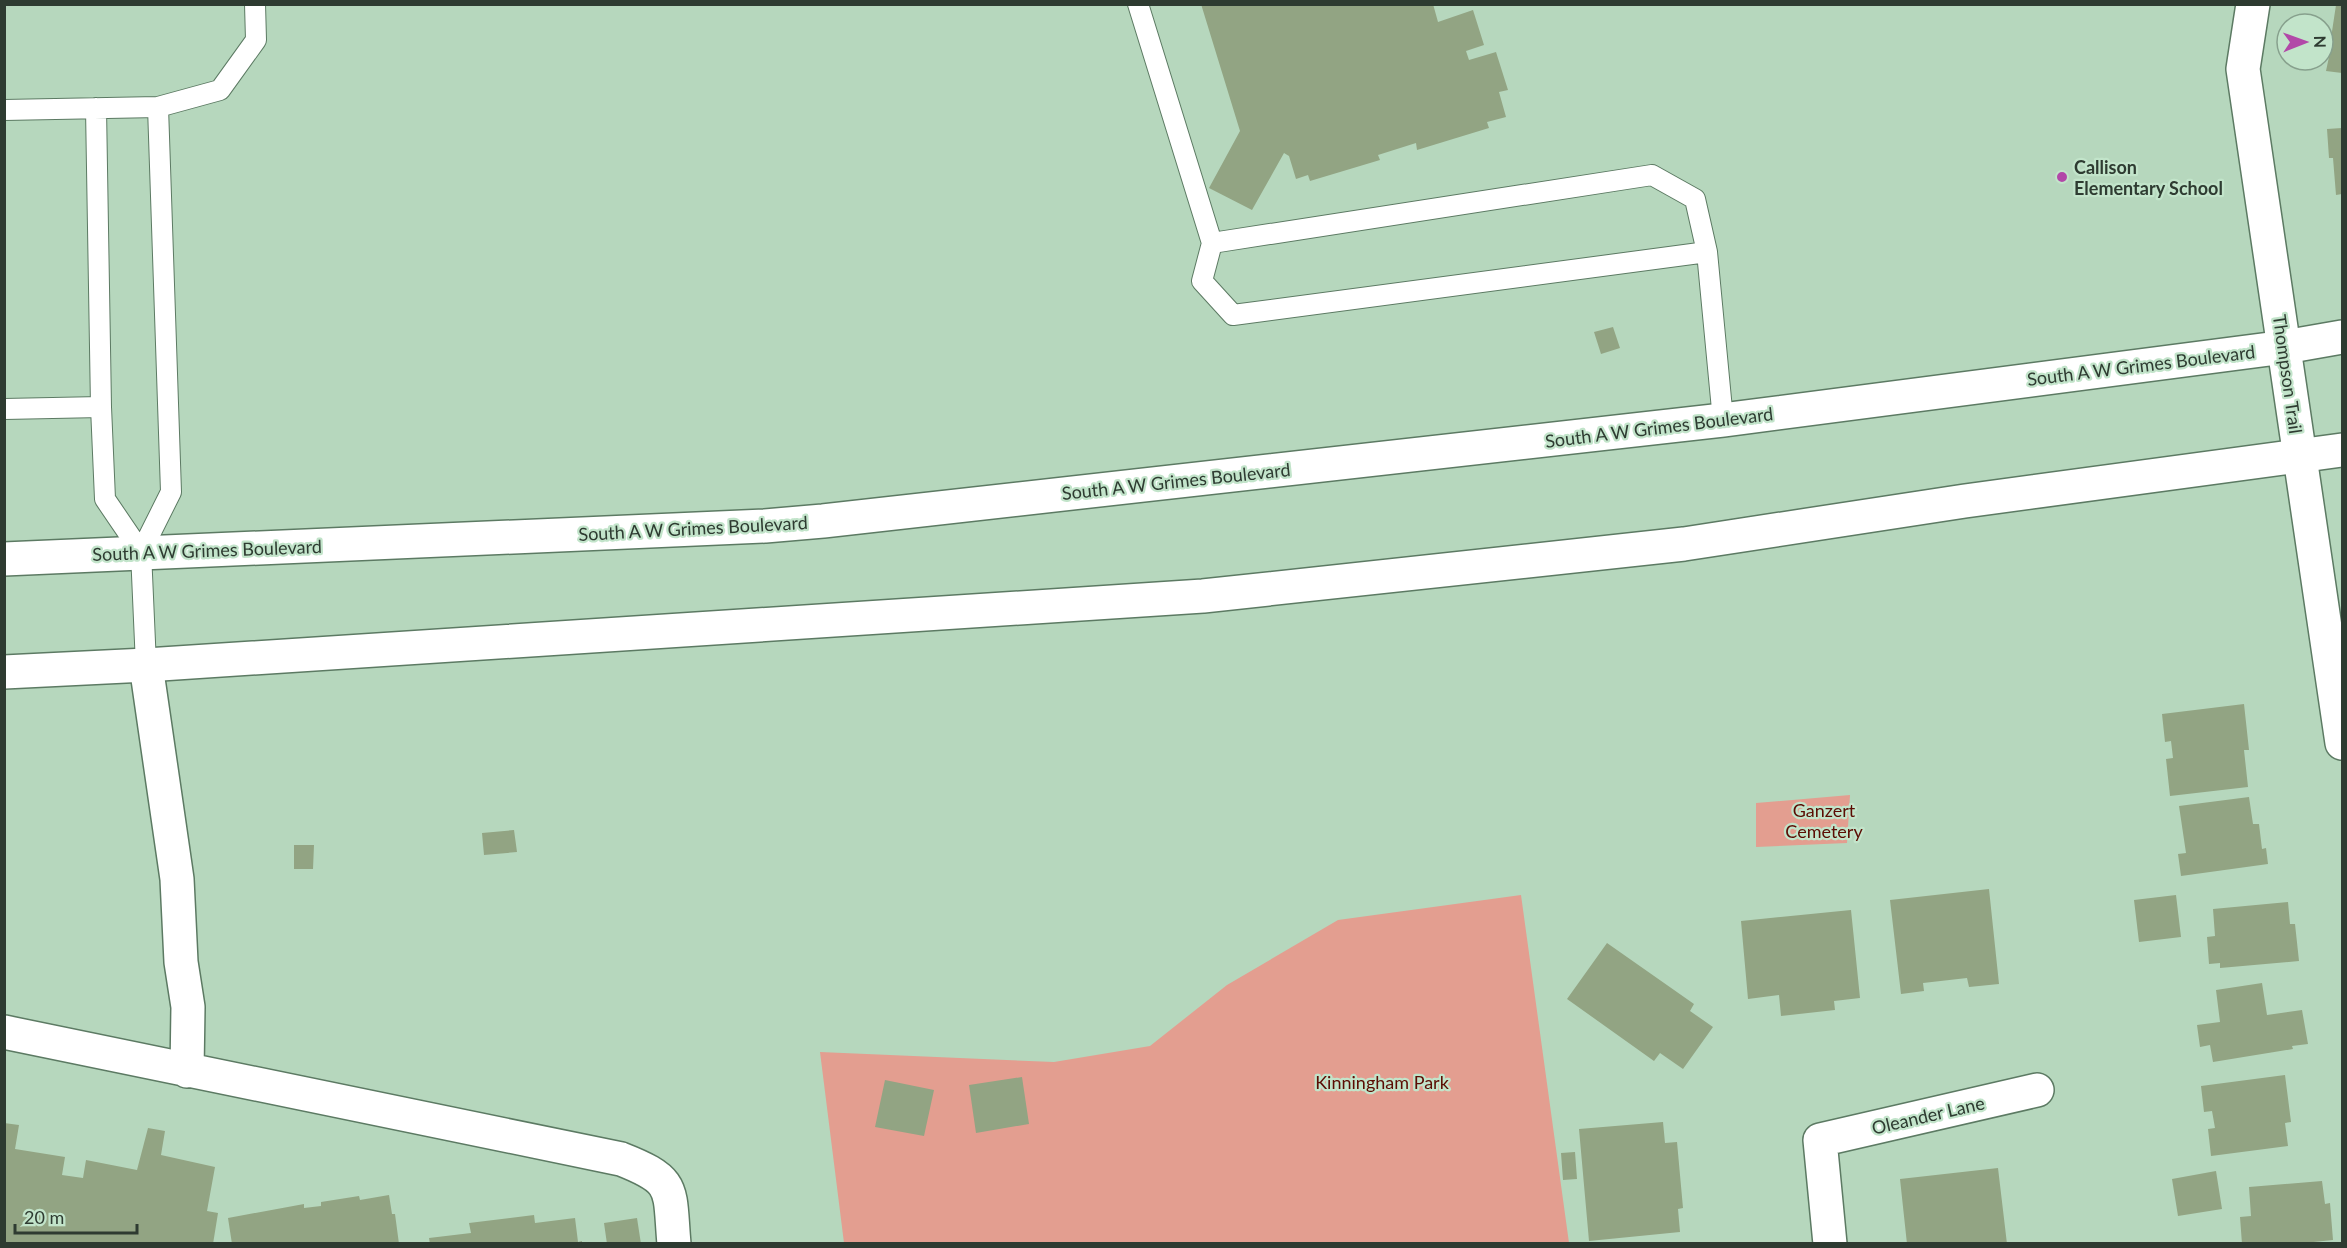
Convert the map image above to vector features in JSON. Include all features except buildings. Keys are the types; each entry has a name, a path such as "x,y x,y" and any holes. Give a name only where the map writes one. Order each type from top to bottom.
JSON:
{"main road":[{"name":"Thompson Trail","path":"2253,4 2243,69 2343,743"},
{"name":"South A W Grimes Boulevard","path":"4,558 777,525 1723,420 2285,347 2343,337"},
{"path":"4,672 146,665 1203,596 1684,543 1965,501 2343,450"},
{"path":"146,665 177,879 181,962 188,1007 187,1071"},
{"path":"4,1032 621,1159 659,1176 667,1187 674,1244"},
{"name":"Oleander Lane","path":"1830,1244 1820,1140 2037,1090"}],"lane":[{"path":"4,110 158,107 220,90 256,40 255,4"},
{"path":"1138,4 1212,243 1202,282 1233,315 1707,252"},
{"path":"146,665 141,552 171,492 158,107"},
{"path":"96,108 101,407 105,499 141,552"},
{"path":"1212,243 1652,176 1695,199 1707,252 1723,420"},
{"path":"4,409 101,407"}],"green space":[{"name":"Ganzert Cemetery","path":"1850,795 1847,843 1756,847 1756,803"},
{"name":"Kinningham Park","path":"1521,895 1569,1243 844,1243 820,1052 1054,1062 1150,1046 1227,985 1338,920"}],"place":[{"name":"Callison Elementary School","path":"2062,177"}]}
